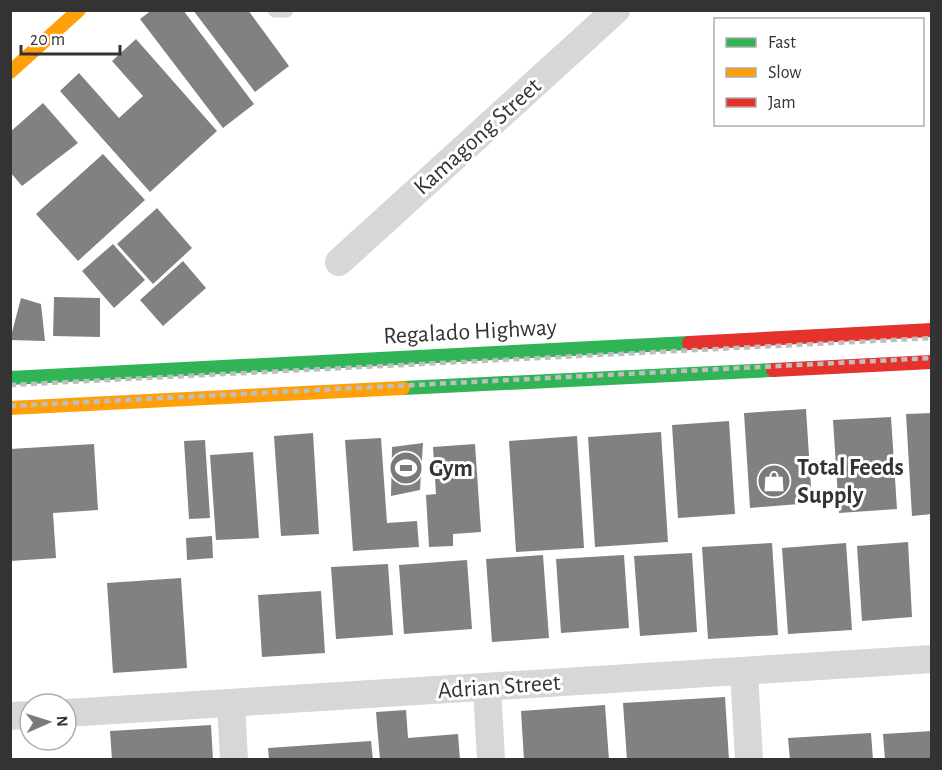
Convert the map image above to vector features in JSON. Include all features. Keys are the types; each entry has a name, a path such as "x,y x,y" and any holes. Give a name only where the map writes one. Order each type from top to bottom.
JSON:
{"main road":[{"path":"10,72 79,10"},
{"name":"Regalado Highway","path":"10,378 932,330"},
{"path":"10,408 932,362"}],"street":[{"name":"Kamagong Street","path":"339,262 616,10"},
{"name":"Adrian Street","path":"78,712 932,659"},
{"path":"744,672 749,759"},
{"path":"487,687 491,759"},
{"path":"231,703 234,759"}],"lane":[{"path":"275,10 285,10"}],"building":[{"path":"152,10 183,10 254,104 223,128 140,19"},
{"path":"193,10 248,10 289,66 255,92"},
{"path":"136,39 217,131 150,192 60,91 79,73 119,118 143,96 112,61"},
{"path":"43,103 78,143 22,186 10,172 10,132"},
{"path":"103,154 145,200 78,261 36,214"},
{"path":"157,208 192,248 153,284 117,244"},
{"path":"113,244 145,280 114,308 82,271"},
{"path":"183,261 206,288 163,326 140,300"},
{"path":"54,297 100,298 100,337 53,336"},
{"path":"21,298 41,304 45,341 10,340"},
{"path":"806,409 812,503 750,508 744,413"},
{"path":"932,413 932,514 912,516 906,414"},
{"path":"891,417 897,509 839,513 833,420"},
{"path":"729,421 735,514 678,518 672,425"},
{"path":"661,432 668,542 595,547 588,437"},
{"path":"313,433 319,534 281,536 274,436"},
{"path":"577,436 584,548 516,552 509,441"},
{"path":"381,438 387,523 417,521 419,547 353,551 345,440"},
{"path":"205,440 210,518 189,519 184,441"},
{"name":"Gym","path":"423,443 420,490 391,496 392,447"},
{"path":"94,444 98,510 53,513 56,558 10,561 10,449"},
{"path":"475,444 481,532 453,534 453,546 429,547 426,495 436,494 433,447"},
{"path":"253,452 259,538 216,540 210,455"},
{"path":"212,536 213,558 187,560 186,538"},
{"path":"908,542 912,617 862,621 857,546"},
{"path":"772,543 778,635 708,639 702,547"},
{"path":"846,543 852,630 788,634 782,548"},
{"path":"692,553 697,632 640,636 634,556"},
{"path":"543,555 549,638 492,642 486,559"},
{"path":"624,555 629,628 561,633 556,559"},
{"path":"467,560 472,629 404,634 399,565"},
{"path":"388,564 393,635 336,639 331,567"},
{"path":"181,578 187,668 113,673 107,583"},
{"path":"321,591 325,653 262,657 258,595"},
{"path":"725,697 729,760 627,760 623,703"},
{"path":"605,705 609,760 524,760 521,711"},
{"path":"406,710 408,738 458,734 460,760 380,760 376,712"},
{"path":"211,725 213,760 112,760 110,731"},
{"path":"932,731 932,760 885,760 883,734"},
{"path":"871,733 873,760 790,760 788,738"},
{"path":"371,741 373,760 269,760 268,748"}],"railway":[{"path":"10,385 932,338"},
{"path":"10,406 932,358"}],"traffic: fast":[{"path":"10,378 689,343"},
{"path":"403,388 773,370"}],"traffic: slow":[{"path":"10,72 79,10"},
{"path":"10,408 403,388"}],"traffic: jam":[{"path":"689,343 932,330"},
{"path":"773,370 932,362"}],"place":[{"name":"Gym","path":"406,468"},
{"name":"Total Feeds Supply","path":"774,481"}]}
